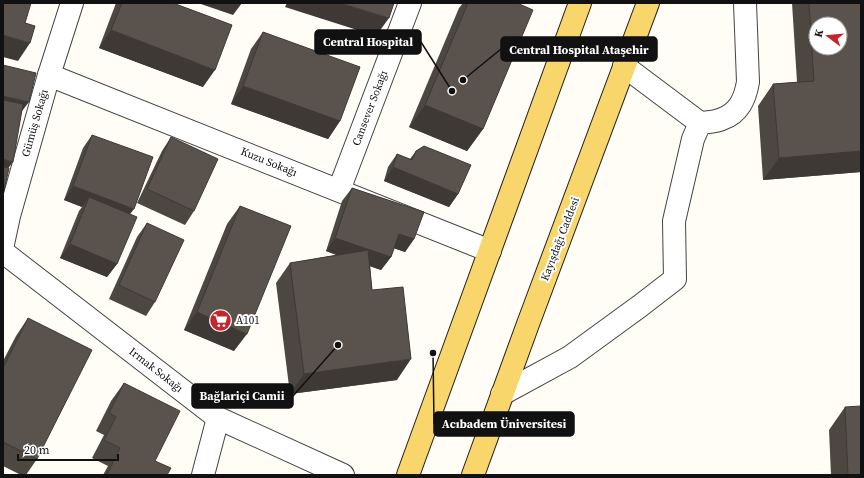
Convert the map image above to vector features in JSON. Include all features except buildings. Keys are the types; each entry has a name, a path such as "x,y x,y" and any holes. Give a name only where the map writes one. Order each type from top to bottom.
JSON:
{"main road":[{"path":"408,475 580,3"},
{"name":"Kayışdağı Caddesi","path":"473,475 648,3"}],"street":[{"name":"Gümüş Sokağı","path":"3,244 9,216 49,75 72,3"},
{"name":"Cansever Sokağı","path":"339,190 410,3"},
{"path":"624,66 700,123 722,120 732,114 741,104 746,94 748,82 745,3"},
{"name":"Kuzu Sokağı","path":"49,75 490,251"},
{"path":"502,394 570,357 675,279 674,221 693,139 700,123"},
{"name":"Irmak Sokağı","path":"3,252 218,418 343,475"},
{"path":"203,475 218,418"}],"place":[{"name":"Central Hospital Ataşehir","path":"463,80"},
{"name":"Central Hospital","path":"452,91"},
{"name":"A101","path":"220,320"},
{"name":"Bağlariçi Camii","path":"338,345"},
{"name":"Acıbadem Üniversitesi","path":"433,353"}]}
